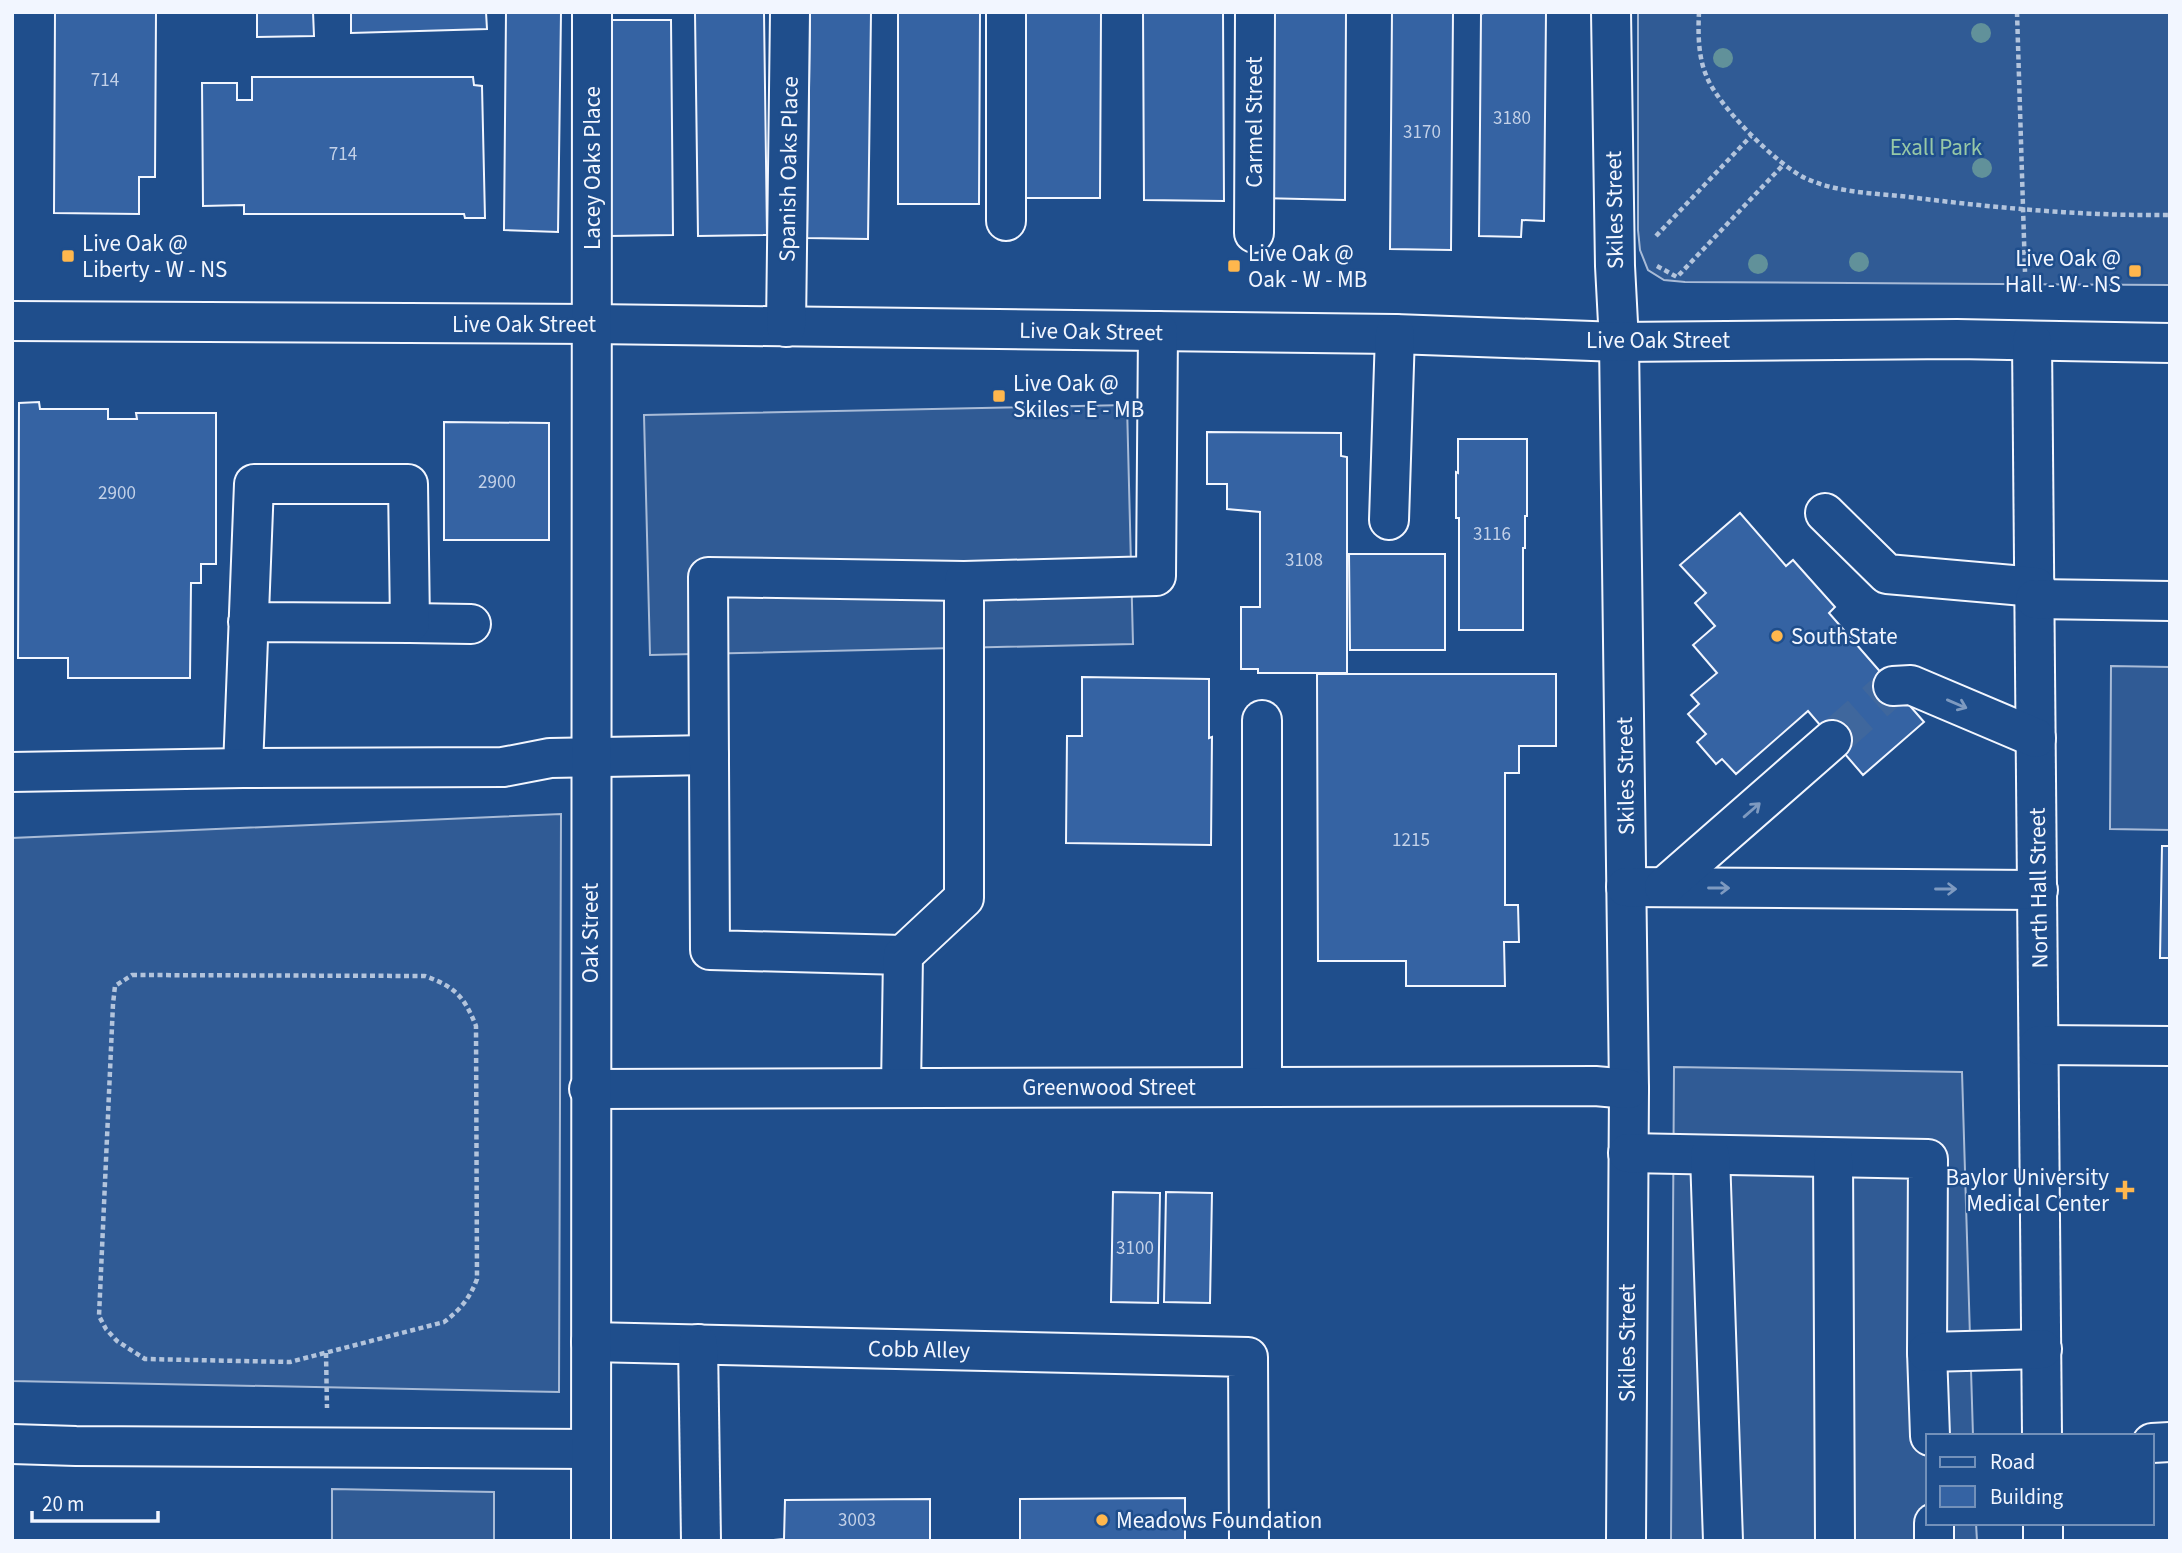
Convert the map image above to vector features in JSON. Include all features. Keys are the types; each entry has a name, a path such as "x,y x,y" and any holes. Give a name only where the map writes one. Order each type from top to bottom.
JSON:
{"street":[{"name":"Lacey Oaks Place","path":"592,12 592,324"},
{"name":"Spanish Oaks Place","path":"786,327 790,12"},
{"path":"1006,12 1006,221"},
{"name":"Carmel Street","path":"1254,233 1255,12"},
{"name":"Skiles Street","path":"1611,12 1615,266 1619,342 1629,1089 1626,1541"},
{"name":"Live Oak Street","path":"12,321 592,324 1395,334 1619,342 1944,339 2170,343"},
{"name":"Oak Street","path":"591,1541 589,1090 592,324"},
{"path":"964,581 964,898 903,955 710,950 708,577 964,581 1156,576 1157,331"},
{"path":"1389,520 1395,334"},
{"name":"North Hall Street","path":"2032,341 2042,1434"},
{"path":"243,768 254,484 408,484 410,623"},
{"path":"1825,513 1887,574 2036,593 2170,601"},
{"path":"248,622 471,624"},
{"path":"1893,686 1911,685 2036,738"},
{"path":"1262,720 1262,1086"},
{"path":"1664,887 1832,740"},
{"path":"12,772 503,767 550,758 709,755"},
{"path":"1626,887 2038,890"},
{"path":"901,1088 903,955"},
{"path":"2039,1045 2170,1046"},
{"name":"Greenwood Street","path":"589,1090 1262,1086 1595,1086 1629,1089"},
{"path":"1628,1153 1928,1159 1927,1352 1930,1434"},
{"path":"1710,1155 1723,1541"},
{"path":"1833,1158 1835,1541"},
{"name":"Cobb Alley","path":"591,1342 1248,1357 1249,1541"},
{"path":"698,1344 701,1541"},
{"path":"1927,1352 2042,1349"},
{"path":"12,1444 590,1448"}],"path":[{"path":"1699,12 1698,33 1706,76 1730,112 1751,136 1804,177 1833,188 1958,203 2130,216 2170,215"},
{"path":"2017,12 2025,272"},
{"path":"1655,237 1751,136"},
{"path":"1655,264 1676,277 1784,164"},
{"path":"132,975 425,976 442,982 458,993 469,1008 476,1026 477,1279 472,1292 457,1313 444,1322 326,1353 290,1362 145,1359 131,1352 106,1329 99,1315 113,1003 116,985 132,975"},
{"path":"326,1353 328,1448"}],"shaded area":[{"name":"Exall Park","path":"1638,12 2170,12 2170,285 1664,280 1648,270 1640,250 1638,230"},
{"path":"1127,405 1133,644 650,655 644,415"},
{"path":"2111,666 2170,667 2170,830 2110,829"},
{"path":"561,814 559,1392 12,1381 12,838"},
{"path":"1674,1067 1962,1072 1973,1434 1926,1434 1926,1525 1976,1525 1977,1541 1671,1541"},
{"path":"332,1489 494,1492 494,1541 332,1541"}],"building":[{"path":"55,12 156,12 155,177 139,177 139,214 54,213"},
{"path":"257,12 313,12 314,36 257,37"},
{"path":"351,12 486,12 487,29 351,33"},
{"path":"506,12 561,12 558,232 504,230"},
{"path":"810,12 871,12 868,239 807,238"},
{"path":"898,12 980,12 979,204 898,204"},
{"path":"1020,12 1101,12 1100,198 1020,198"},
{"path":"1143,12 1223,12 1224,201 1144,200"},
{"path":"1265,12 1346,12 1345,200 1264,198"},
{"path":"1392,12 1453,12 1451,250 1390,249"},
{"path":"1546,12 1544,221 1522,220 1521,237 1479,236 1481,14"},
{"path":"695,13 764,13 767,235 698,236"},
{"path":"607,20 671,20 673,235 610,236"},
{"path":"252,77 473,77 474,85 482,86 485,218 465,218 464,214 244,214 244,205 203,206 202,83 237,83 237,100 252,100"},
{"path":"39,402 40,409 108,409 108,419 137,419 136,413 216,413 216,564 201,564 201,583 191,583 190,678 68,678 68,658 18,658 19,403"},
{"path":"444,422 549,423 549,540 444,540"},
{"path":"1207,432 1341,433 1341,456 1347,457 1347,673 1258,673 1258,669 1241,669 1241,607 1260,607 1260,512 1227,509 1227,484 1207,484"},
{"path":"1458,439 1527,439 1523,630 1459,630 1459,518 1456,518"},
{"name":"SouthState","path":"1740,513 1786,566 1793,560 1835,607 1829,613 1924,722 1863,775 1808,711 1736,774 1722,759 1716,764 1697,742 1706,734 1688,714 1699,704 1691,695 1717,673 1693,645 1715,626 1695,603 1706,593 1680,565"},
{"path":"1349,554 1445,554 1445,650 1350,650"},
{"path":"1317,674 1556,674 1556,746 1519,746 1519,773 1505,773 1505,905 1518,905 1519,942 1504,942 1505,986 1406,986 1406,961 1318,961"},
{"path":"1082,677 1209,679 1209,738 1212,737 1211,845 1066,843 1067,736 1082,736"},
{"path":"2162,846 2170,846 2170,958 2160,958"},
{"path":"1113,1192 1160,1193 1158,1303 1111,1302"},
{"path":"1166,1192 1212,1193 1210,1303 1164,1302"},
{"name":"Meadows Foundation","path":"1185,1498 1185,1541 1020,1541 1020,1499"},
{"path":"930,1499 930,1541 763,1541 784,1539 785,1500"}],"tunnel":[{"path":"1832,740 1893,686"}],"place":[{"name":"Live Oak @ Liberty - W - NS","path":"68,256"},
{"name":"Live Oak @ Oak - W - MB","path":"1234,266"},
{"name":"Live Oak @ Hall - W - NS","path":"2135,271"},
{"name":"Live Oak @ Skiles - E - MB","path":"999,396"},
{"name":"SouthState","path":"1777,636"},
{"name":"Baylor University Medical Center","path":"2125,1190"},
{"name":"Meadows Foundation","path":"1102,1520"}]}
